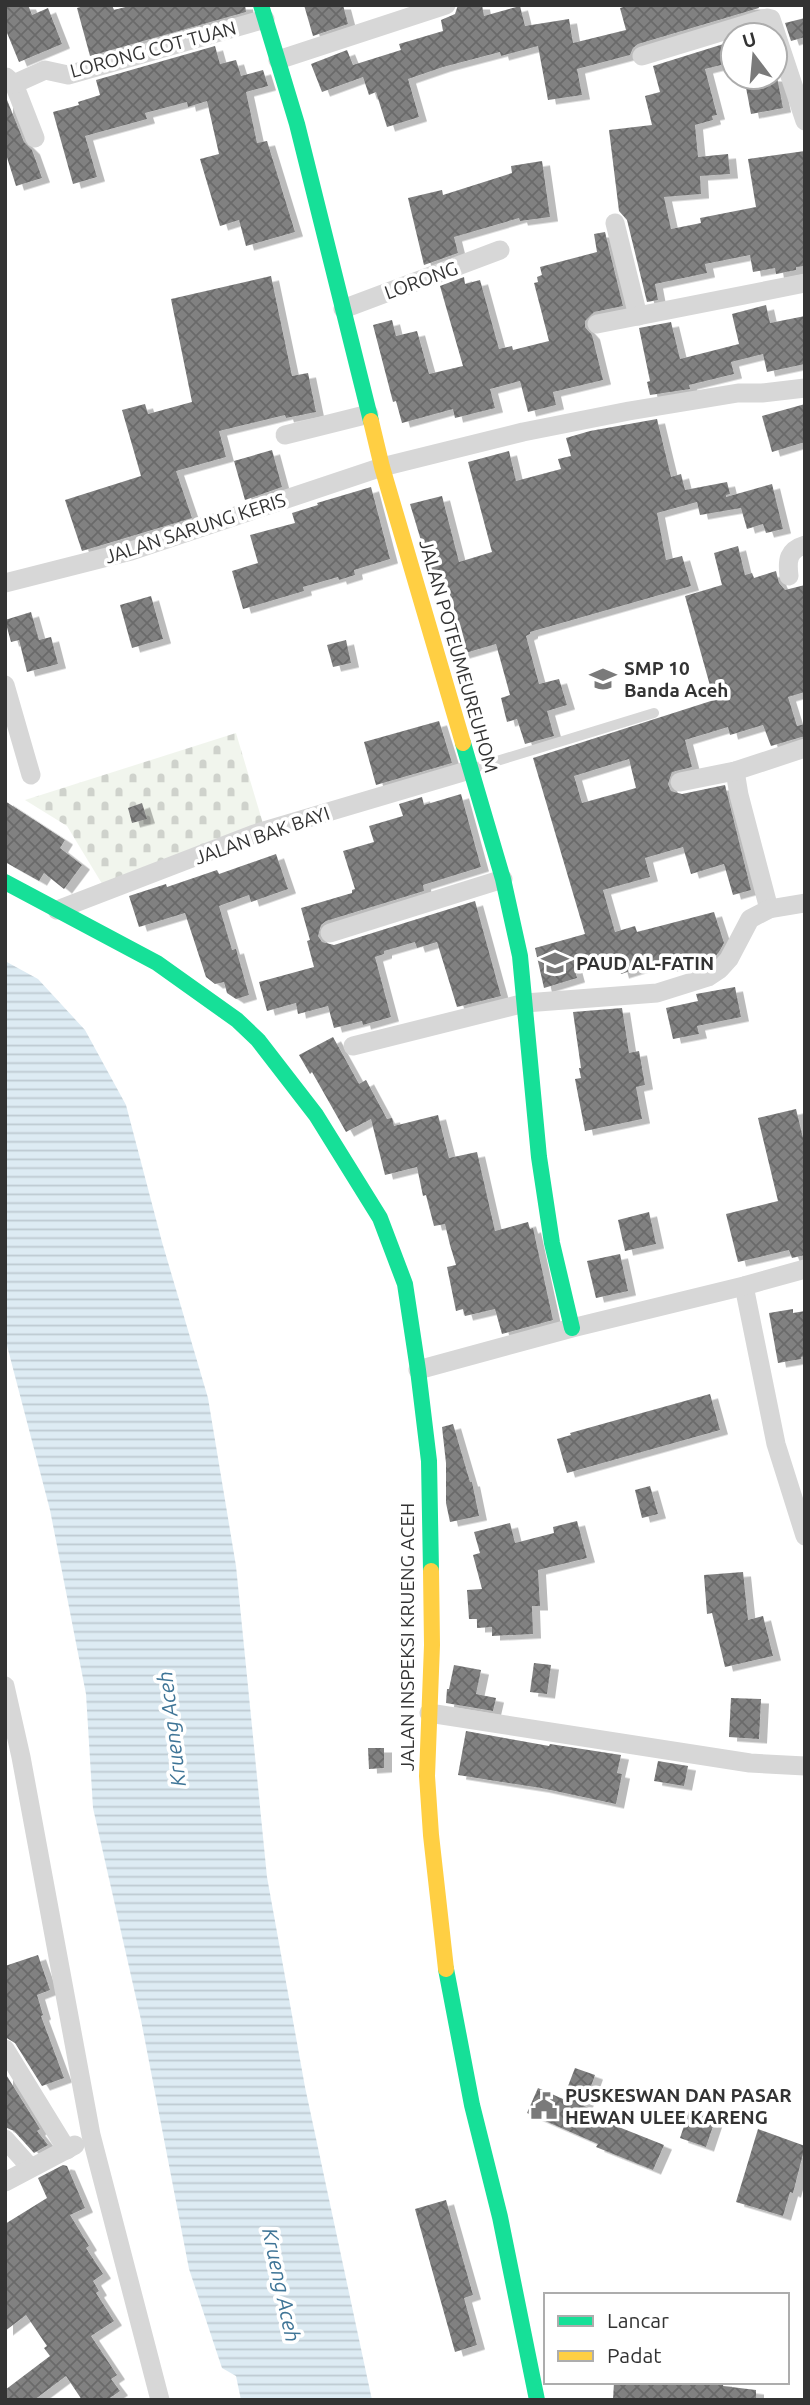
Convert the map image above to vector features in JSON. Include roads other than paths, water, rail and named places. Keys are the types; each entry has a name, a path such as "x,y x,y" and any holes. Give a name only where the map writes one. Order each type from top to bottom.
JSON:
{"street":[{"path":"278,60 446,5"},
{"name":"JALAN POTEUMEUREUHOM","path":"263,12 300,134 382,467 503,879 520,956 539,1157 552,1243 572,1328"},
{"name":"LORONG COT TUAN","path":"10,80 45,70 68,75 263,12"},
{"path":"642,56 768,18 773,23 805,121"},
{"path":"10,80 35,138"},
{"path":"615,223 638,316"},
{"name":"LORONG","path":"343,309 500,250"},
{"path":"597,324 805,283"},
{"name":"JALAN SARUNG KERIS","path":"5,583 131,551 382,467 523,432 738,393 805,388"},
{"path":"285,435 369,414"},
{"path":"789,576 787,560 795,548 805,545"},
{"path":"5,685 31,775"},
{"path":"680,782 735,771 805,748"},
{"name":"JALAN BAK BAYI","path":"57,910 254,834 470,769"},
{"path":"735,771 769,909"},
{"path":"330,933 503,879"},
{"name":"JALAN INSPEKSI KRUENG ACEH","path":"5,882 157,963 237,1020 275,1059 316,1115 380,1218 405,1283 429,1461 432,1645 426,1776 447,1977 472,2105 500,2217 537,2400"},
{"path":"353,1046 525,1003 657,993 708,976 720,969 750,919 769,909 805,903"},
{"path":"418,1370 805,1269"},
{"path":"744,1286 776,1444 805,1536"},
{"path":"5,1686 13,1759 91,2135 160,2400"},
{"path":"429,1713 750,1763 805,1766"},
{"path":"5,2049 67,2150"},
{"path":"5,2182 91,2135"},
{"path":"5,2138 30,2168"}],"lane":[{"path":"470,769 654,713"}],"water":[{"name":"Krueng Aceh","path":"5,961 38,979 85,1030 126,1105 162,1242 208,1398 236,1566 267,1877 305,2087 372,2400 241,2400 236,2376 222,2368 189,2269 141,2020 93,1808 86,1694 50,1510 5,1338"}],"place":[{"name":"SMP 10 Banda Aceh","path":"603,679"},
{"name":"PAUD AL-FATIN","path":"555,963"},
{"name":"PUSKESWAN DAN PASAR HEWAN ULEE KARENG","path":"544,2106"}]}
